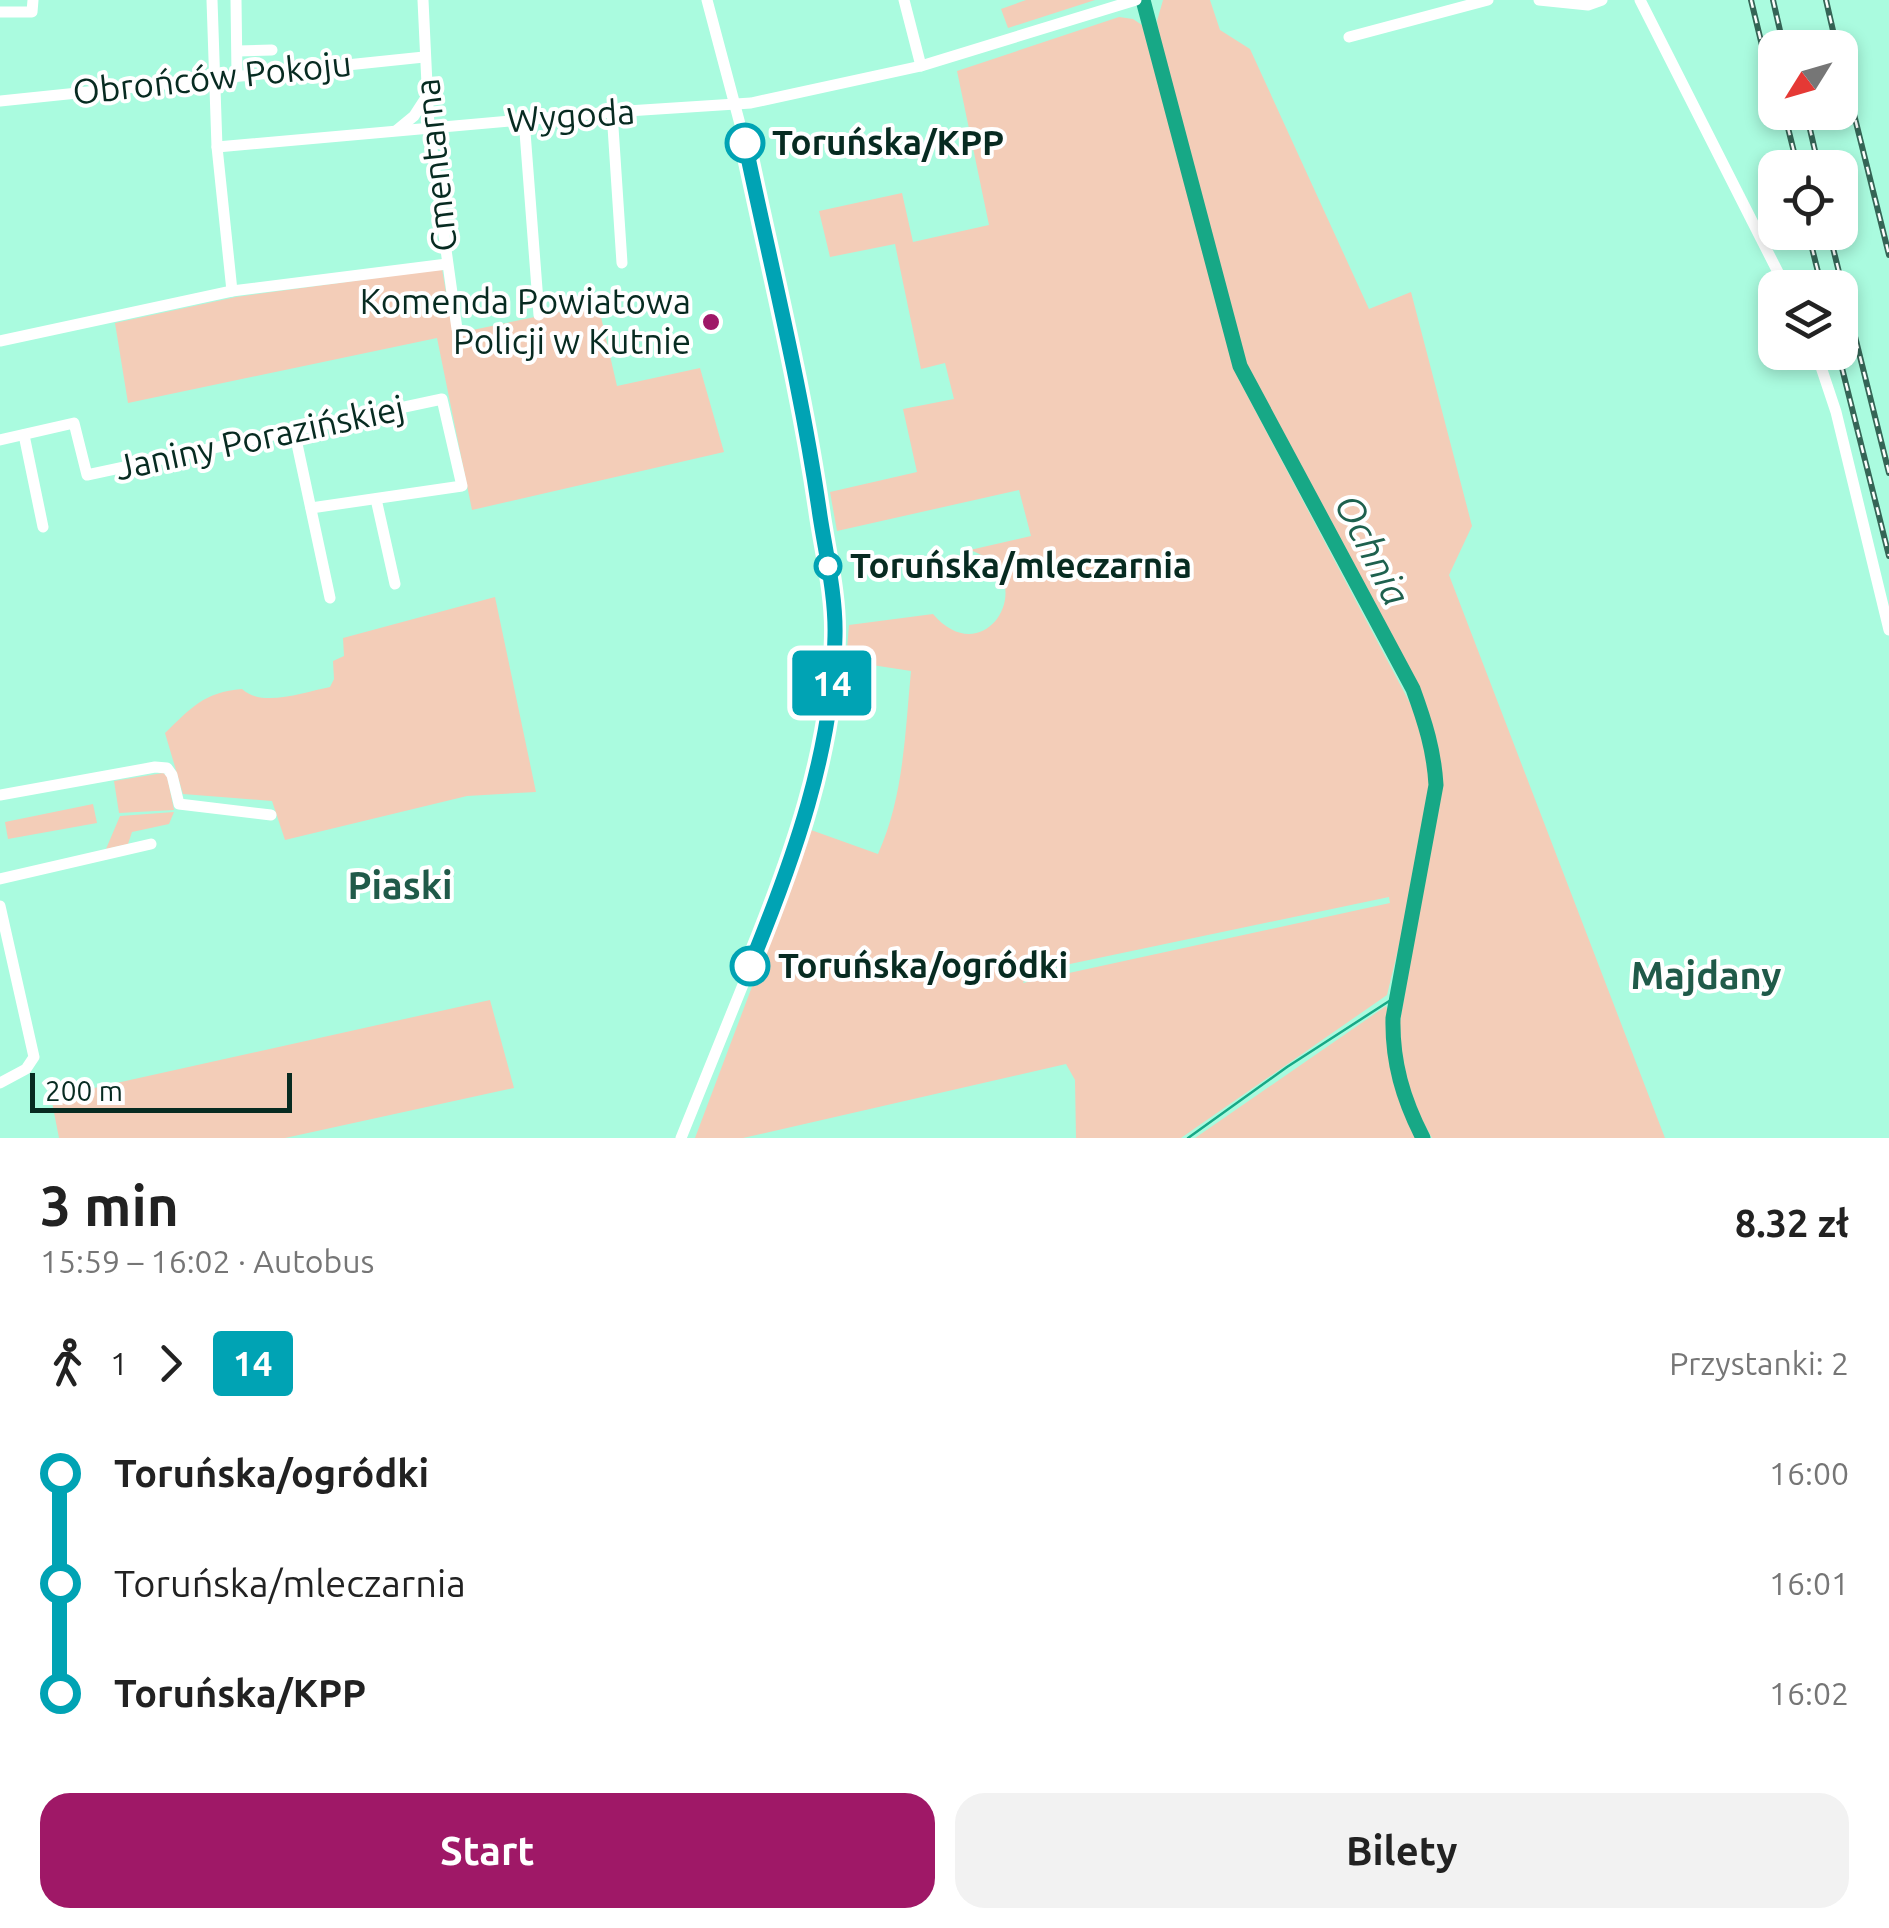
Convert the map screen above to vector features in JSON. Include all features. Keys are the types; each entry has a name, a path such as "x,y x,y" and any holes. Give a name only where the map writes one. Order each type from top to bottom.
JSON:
{"street":[{"path":"0,12 32,12 32,0"},
{"path":"212,0 212,78 232,291"},
{"path":"236,0 237,75"},
{"name":"Cmentarna","path":"423,0 429,128 457,329"},
{"path":"681,1138 757,950 806,811 826,723 834,660 833,604 808,438 736,105 707,0"},
{"path":"904,0 922,66"},
{"name":"Wygoda","path":"217,147 612,112 736,105 922,66 1136,0"},
{"path":"1349,37 1488,0"},
{"path":"1539,0 1588,6 1602,0"},
{"path":"1640,0 1777,270"},
{"path":"238,51 272,50"},
{"name":"Obrońców Pokoju","path":"0,100 424,56"},
{"path":"396,130 414,116 427,96"},
{"path":"612,112 622,263"},
{"path":"524,120 539,314"},
{"path":"0,342 232,291 447,264"},
{"path":"1822,370 1836,412 1889,630"},
{"name":"Janiny Porazińskiej","path":"0,440 74,424 87,475 442,399 462,486 376,499"},
{"path":"294,430 330,598"},
{"path":"24,434 43,527"},
{"path":"311,508 376,499 395,584"},
{"path":"0,796 155,767 166,768 172,774 180,804 271,815"},
{"path":"0,878 151,844"},
{"path":"0,906 4,942 34,1057 26,1069 0,1084"}],"shaded area":[{"path":"1026,0 1095,0 1008,28 1001,9"},
{"path":"1163,0 1210,0 1220,30 1250,49 1369,309 1411,292 1472,526 1449,575 1665,1138 1432,1138 1417,1111 1401,1063 1400,1022 1438,800 1440,761 1430,719 1414,683 1246,366 1162,51 1157,21"},
{"path":"1119,17 1142,25 1238,378 1421,724 1430,774 1429,793 1414,884 1387,995 1181,1138 1076,1138 1075,1080 1066,1064 743,1138 695,1138 811,830 878,854 887,832 902,764 911,671 846,661 849,625 933,614 953,630 972,634 988,628 999,615 1005,598 1003,580 992,563 970,550 1031,536 1019,490 837,531 830,492 917,472 903,409 954,399 945,363 921,369 895,244 830,257 819,211 902,193 913,242 989,225 957,71","holes":["1389,897 1390,903 1023,983 1027,973"]},
{"path":"442,269 453,334 598,304 617,386 700,368 724,452 472,510 437,338 128,403 115,323 236,297"},
{"path":"495,597 536,792 467,796 285,840 272,801 183,794 165,733 199,703 242,689 250,695 272,698 330,687 334,679 333,661 344,656 343,638"},
{"path":"163,773 174,810 119,813 114,781"},
{"path":"93,804 97,823 8,839 5,822"},
{"path":"174,812 169,824 132,832 128,844 106,849 120,816"},
{"path":"490,1000 514,1088 285,1138 59,1138 52,1102 58,1096"},
{"path":"1386,1006 1391,1069 1418,1138 1195,1138"}],"waterway":[{"name":"Ochnia","path":"1143,0 1240,366 1413,689 1428,736 1436,785 1393,1018 1400,1080 1423,1138"},
{"path":"1188,1138 1287,1067 1397,996"}],"railway":[{"path":"1751,0 1758,30"},
{"path":"1773,0 1780,30"},
{"path":"1826,0 1833,30"},
{"path":"1788,130 1794,150"},
{"path":"1810,130 1815,150"},
{"path":"1858,130 1889,255"},
{"path":"1812,250 1818,270"},
{"path":"1833,250 1889,473"},
{"path":"1842,370 1889,556"}],"bus line":[{"name":"14","path":"745,143 808,438 835,632 832,688 816,779 750,966"}],"place":[{"name":"Toruńska/KPP","path":"745,143"},
{"name":"Komenda Powiatowa Policji w Kutnie","path":"711,322"},
{"name":"Toruńska/mleczarnia","path":"828,566"},
{"name":"Toruńska/ogródki","path":"750,966"}],"district":[{"name":"Piaski","path":"400,886"},
{"name":"Majdany","path":"1706,976"}]}
